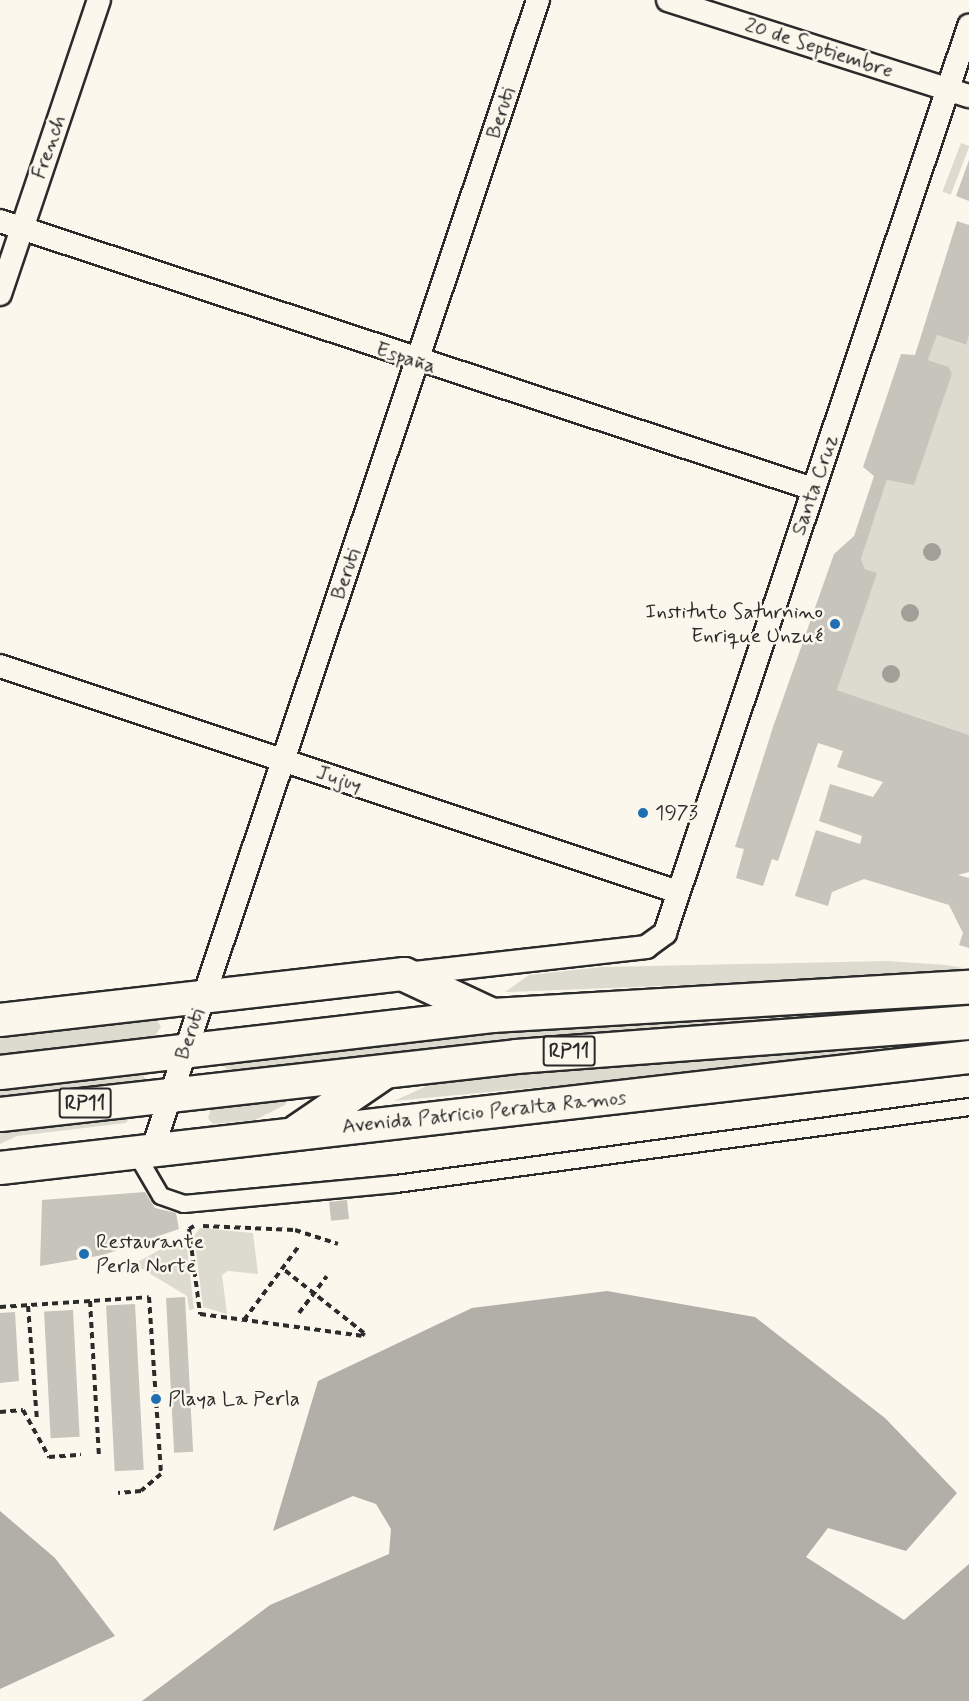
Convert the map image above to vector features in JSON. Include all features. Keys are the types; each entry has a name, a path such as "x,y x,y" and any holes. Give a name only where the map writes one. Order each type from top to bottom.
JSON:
{"main road":[{"path":"0,1020 203,995 404,974 492,1015"},
{"name":"RP11","path":"0,1072 492,1015 969,987"},
{"name":"RP11","path":"0,1114 171,1093 643,1044 969,1022"},
{"name":"Avenida Patricio Peralta Ramos","path":"0,1168 297,1131 776,1083 969,1057"},
{"path":"297,1131 386,1070"}],"street":[{"name":"French","path":"0,294 99,0"},
{"name":"Beruti","path":"143,1149 171,1093 282,760 419,362 538,0"},
{"name":"20 de Septiembre","path":"668,0 958,92"},
{"name":"Santa Cruz","path":"404,974 657,942 678,892 813,489 958,92 969,26"},
{"name":"España","path":"0,221 419,362 813,489"},
{"name":"Jujuy","path":"0,666 678,892"},
{"path":"143,1149 161,1196 183,1204 396,1184 969,1107"}],"path":[{"path":"196,1225 195,1218 206,1217"},
{"path":"282,1268 362,1336 200,1314 189,1229 196,1225 254,1230 295,1230 338,1244"},
{"path":"243,1320 299,1246"},
{"path":"299,1313 327,1276"},
{"path":"0,1307 149,1297 161,1474 141,1491 118,1493"},
{"path":"90,1301 99,1456"},
{"path":"28,1306 37,1421"},
{"path":"0,1412 23,1410 49,1457 81,1455"}],"shaded area":[{"path":"961,143 969,147 951,195 942,192"},
{"path":"937,335 965,345 969,336 969,735 837,690 876,573 865,569 861,559 887,480 914,484 952,374 949,367 928,360"},
{"path":"887,961 946,965 969,969 969,974 505,992 529,975 602,967"},
{"path":"969,1000 969,1011 636,1030 227,1070 223,1064 522,1027"},
{"path":"155,1017 161,1027 154,1037 0,1056 0,1034"},
{"path":"969,1036 969,1047 394,1101 444,1078"},
{"path":"142,1070 145,1079 139,1083 0,1099 0,1086"},
{"path":"288,1097 285,1105 255,1120 213,1124 208,1118 212,1105"},
{"path":"131,1116 126,1123 17,1136 0,1144 0,1130"},
{"path":"200,1228 253,1233 258,1274 228,1271 222,1275 227,1314 203,1307 194,1236"},
{"path":"176,1241 187,1248 194,1309 189,1310 187,1296 134,1264"},
{"path":"607,1291 755,1317 885,1418 957,1493 906,1551 828,1528 806,1557 904,1620 969,1564 969,1701 142,1701 270,1605 389,1554 391,1529 376,1504 353,1496 273,1531 318,1381 472,1308"},
{"path":"0,1511 55,1558 115,1636 0,1689"}],"building":[{"path":"969,160 969,201 956,196"},
{"name":"Instituto Saturnino Enrique Unzué","path":"957,221 969,225 969,336 966,345 937,335 928,360 949,367 952,374 914,485 887,480 861,559 865,569 877,573 837,690 969,735 969,872 958,875 969,878 969,948 959,945 963,933 949,905 864,879 832,892 828,906 795,896 816,830 860,844 862,836 819,821 830,784 873,797 883,782 837,767 843,751 818,743 778,861 772,859 763,886 736,878 744,849 735,847 773,727 834,554 854,536 874,476 863,467 901,354 915,355"},
{"path":"145,1192 155,1208 176,1213 179,1229 103,1255 40,1266 42,1200"},
{"path":"347,1200 349,1219 331,1221 329,1202"},
{"path":"185,1297 193,1452 174,1453 166,1298"},
{"path":"135,1304 144,1470 115,1471 106,1306"},
{"path":"73,1310 80,1437 51,1438 44,1312"},
{"path":"15,1312 19,1381 0,1383 0,1313"}],"place":[{"name":"Instituto Saturnino Enrique Unzué","path":"835,624"},
{"name":"1973","path":"643,813"},
{"name":"Restaurante Perla Norte","path":"84,1254"},
{"name":"Playa La Perla","path":"156,1399"}]}
